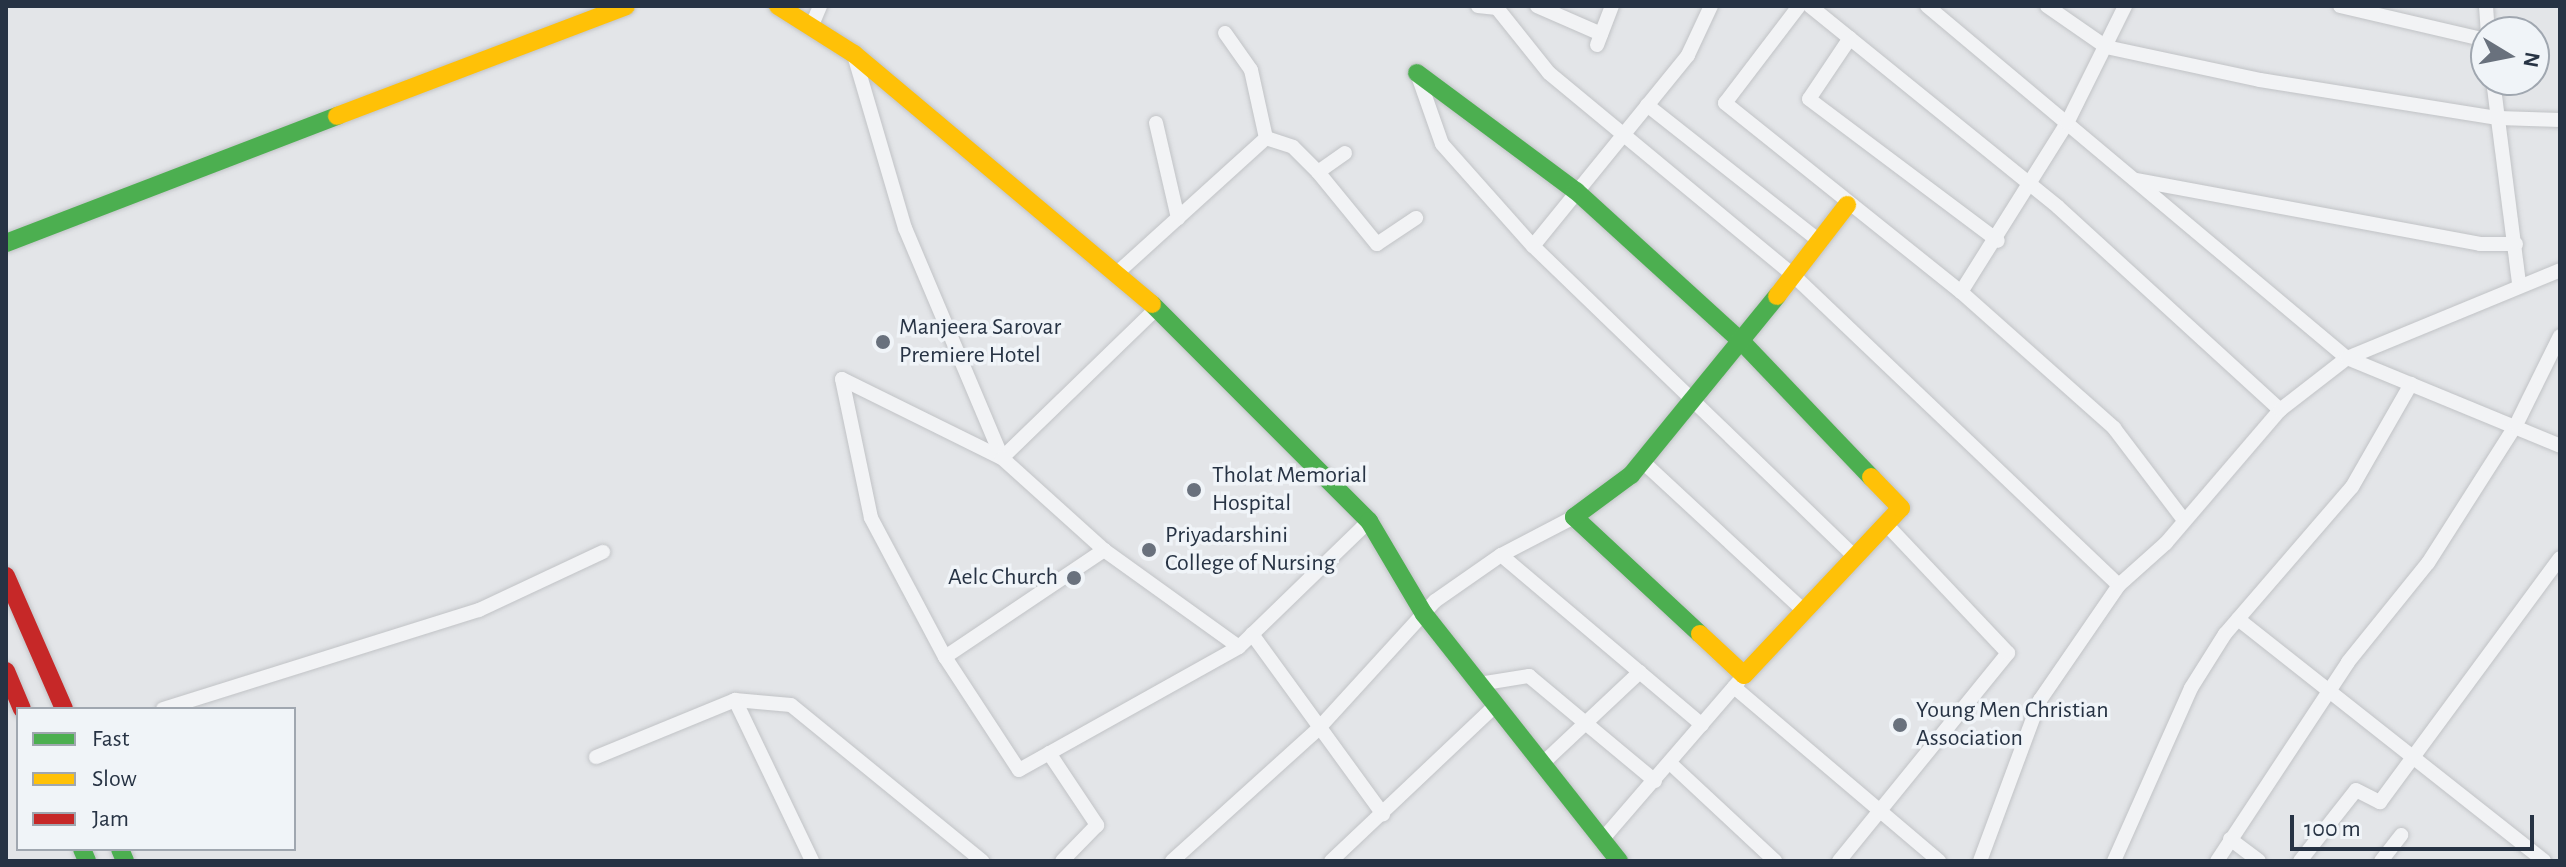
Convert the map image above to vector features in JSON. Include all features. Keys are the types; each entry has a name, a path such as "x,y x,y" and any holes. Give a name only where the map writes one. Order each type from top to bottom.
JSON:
{"street":[{"path":"6,243 626,6"},
{"path":"778,6 854,54 1157,308 1369,521 1424,614 1619,861"},
{"path":"812,25 820,6"},
{"path":"1478,6 1497,7 1549,73 1626,131 1792,274 2119,585"},
{"path":"1537,6 1599,39 1612,6"},
{"path":"1533,246 1688,55 1711,6"},
{"path":"1799,6 1725,103 1847,205 1961,292 2114,428 2183,519"},
{"path":"1810,6 2030,185 2280,410"},
{"path":"1927,6 2347,358 2516,425 2560,446"},
{"path":"2047,6 2106,47 2498,118 2560,120"},
{"path":"1961,292 1998,241 2067,123 2125,6"},
{"path":"2340,6 2470,36"},
{"path":"1225,33 1251,70 1266,138"},
{"path":"1850,38 1809,99 1998,241"},
{"path":"854,54 905,228 1002,458"},
{"path":"1417,73 1576,191 1742,342 1901,508 1739,681 1601,841"},
{"path":"1417,73 1442,144 1533,246 1694,396 1855,557"},
{"path":"2495,96 2519,283"},
{"path":"1647,105 1818,240"},
{"path":"1156,123 1178,218"},
{"path":"1116,274 1266,138"},
{"path":"1266,138 1293,147 1318,172 1377,244 1416,218"},
{"path":"1318,172 1345,153"},
{"path":"2135,180 2480,244 2516,244"},
{"path":"1172,861 1319,728 1424,614 1501,555 1574,517 1642,461 1742,342 1847,205"},
{"path":"1980,861 2040,700 2119,585 2183,519 2280,410 2347,358 2519,283 2560,270"},
{"path":"1002,458 1157,308"},
{"path":"2217,861 2329,690 2428,563 2516,425 2560,336"},
{"path":"1239,647 1104,550 1002,458 842,379 871,518 945,657 1019,770 1239,647 1369,521"},
{"path":"2114,861 2191,688 2238,619 2352,487 2411,384"},
{"path":"1642,461 1804,611"},
{"path":"1574,517 1880,815 1939,861"},
{"path":"1839,861 1880,815 2008,653 1886,524"},
{"path":"945,657 1104,550"},
{"path":"169,707 479,610 603,552"},
{"path":"1501,555 1702,725"},
{"path":"2300,861 2356,790 2380,802 2420,756 2560,558"},
{"path":"6,576 63,707"},
{"path":"2238,619 2420,756 2544,861"},
{"path":"1252,634 1383,814"},
{"path":"6,671 21,707"},
{"path":"1543,763 1640,672"},
{"path":"1479,684 1529,676 1655,781"},
{"path":"596,757 735,700 791,705 982,861"},
{"path":"735,700 812,861"},
{"path":"1331,861 1496,705"},
{"path":"1049,753 1097,825 1062,861"},
{"path":"1670,763 1775,861"},
{"path":"2381,861 2401,835"},
{"path":"2230,839 2259,861"}],"traffic: fast":[{"path":"1417,73 1576,191 1742,342 1871,477"},
{"path":"6,243 337,116"},
{"path":"1700,634 1574,517 1631,475 1777,296"},
{"path":"1152,304 1369,521 1424,614 1619,861"},
{"path":"83,851 87,861"},
{"path":"121,851 125,861"}],"traffic: slow":[{"path":"337,116 626,6"},
{"path":"778,6 854,54 1152,304"},
{"path":"1777,296 1847,205"},
{"path":"1700,634 1744,675 1901,508 1871,477"}],"traffic: jam":[{"path":"6,576 63,707"},
{"path":"6,671 21,707"}],"place":[{"name":"Manjeera Sarovar Premiere Hotel","path":"883,342"},
{"name":"Tholat Memorial Hospital","path":"1194,490"},
{"name":"Priyadarshini College of Nursing","path":"1149,550"},
{"name":"Aelc Church","path":"1074,578"},
{"name":"Young Men Christian Association","path":"1900,725"}]}
